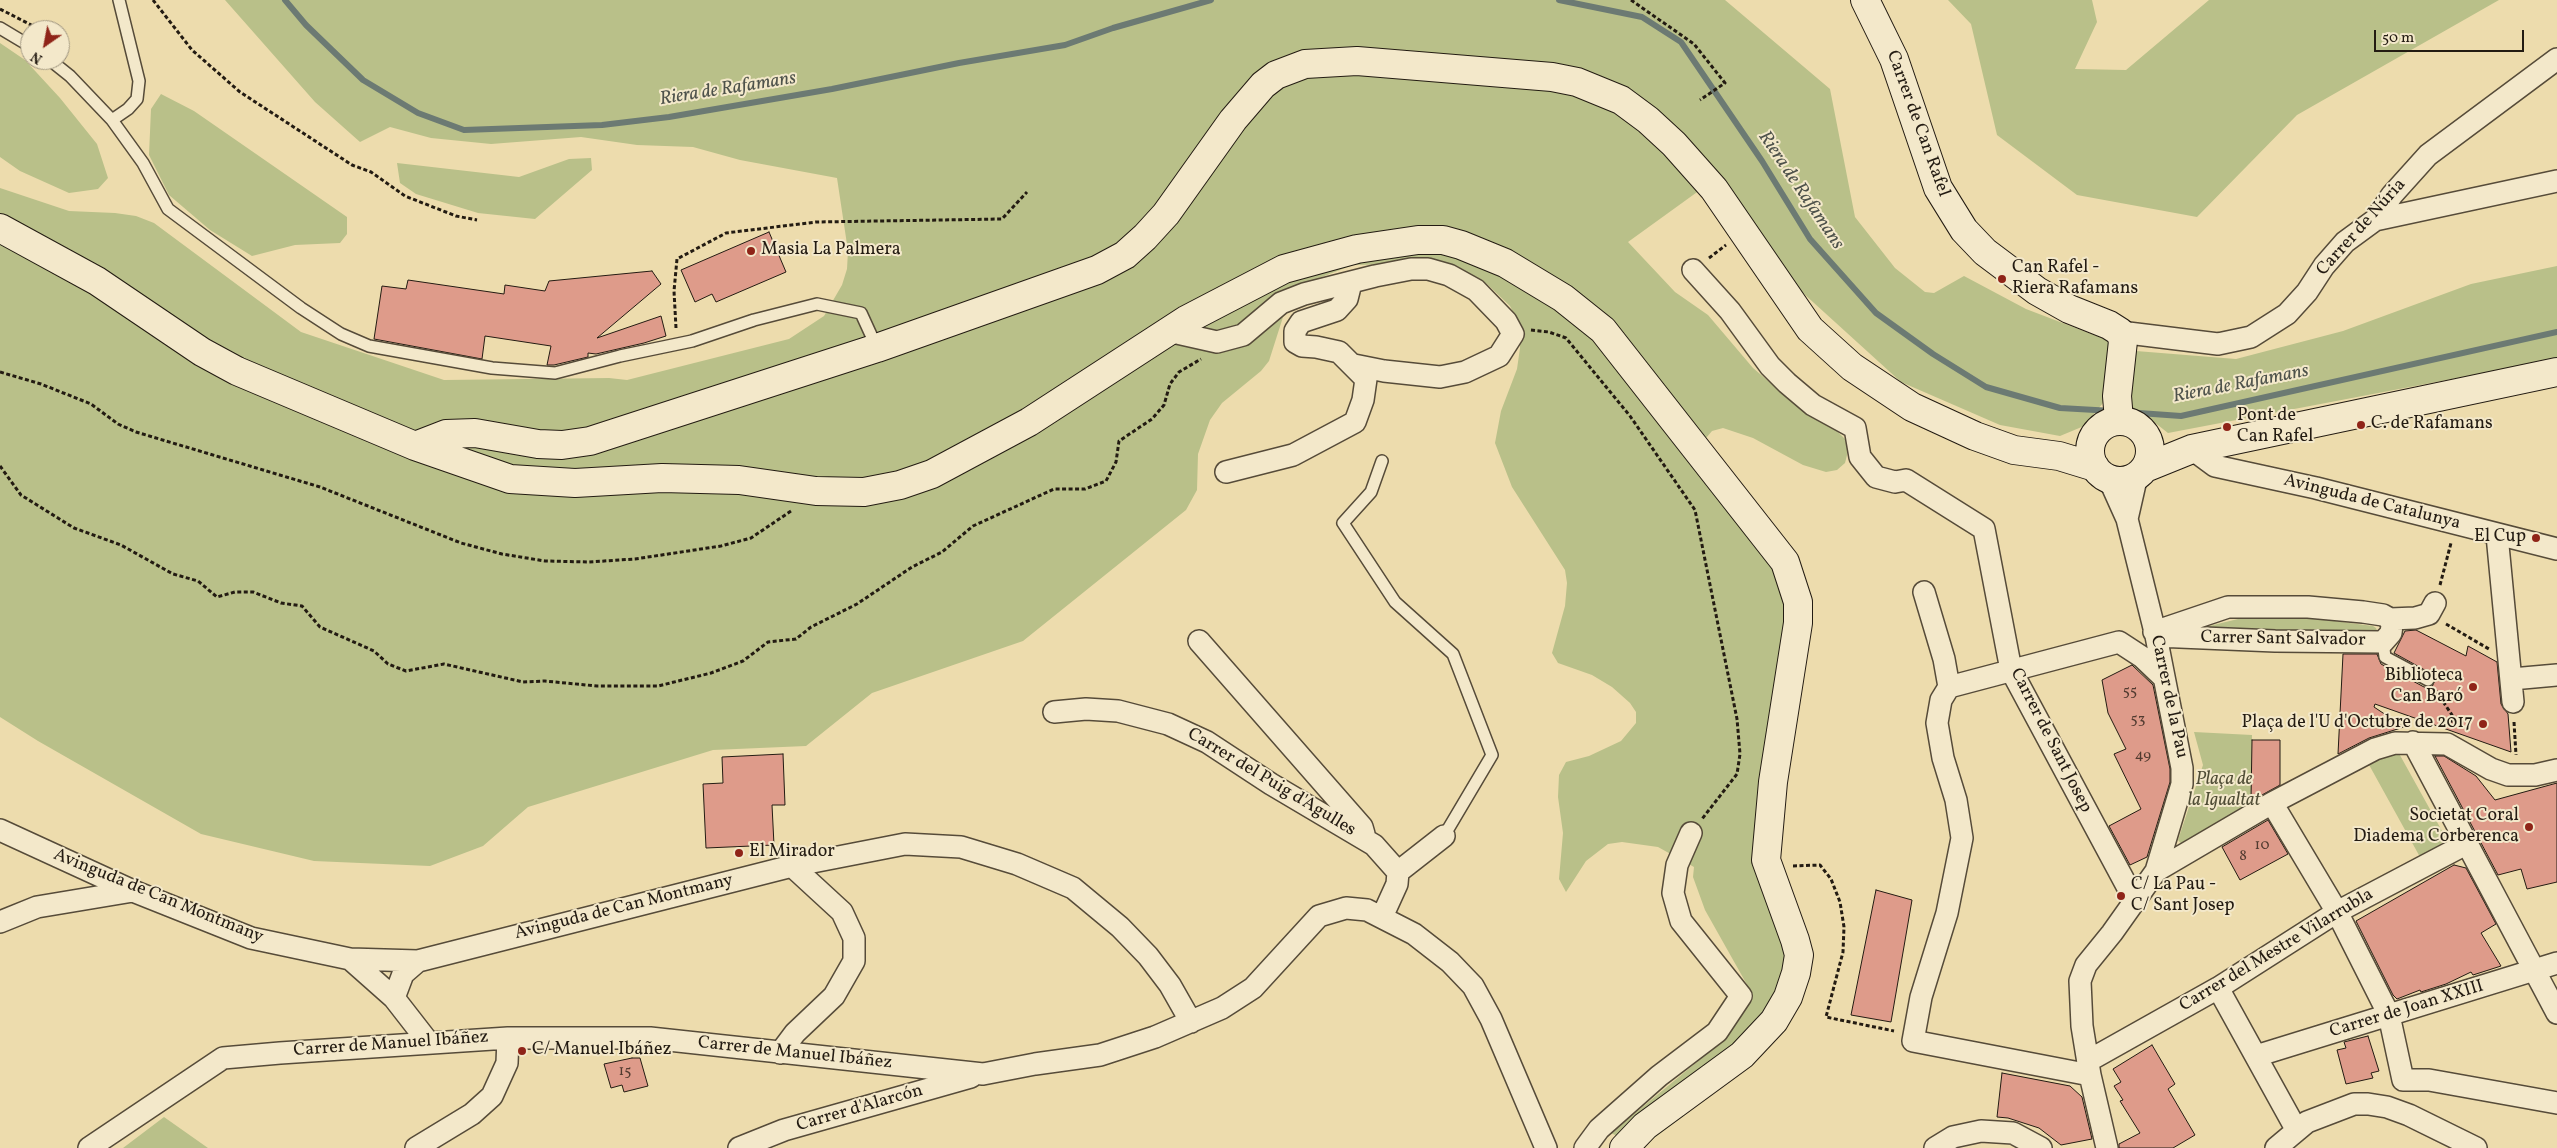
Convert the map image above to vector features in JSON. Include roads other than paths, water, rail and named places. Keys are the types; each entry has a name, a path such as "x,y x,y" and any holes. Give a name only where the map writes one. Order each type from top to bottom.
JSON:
{"street":[{"name":"Carrer de Can Rafel","path":"1865,0 1894,58 1938,188 1964,230 1990,257 2037,291 2069,309 2109,325 2122,345"},
{"name":"Carrer de Núria","path":"2122,345 2218,344 2251,337 2286,314 2307,292 2324,266 2345,242 2375,220 2392,195 2428,156 2557,59"},
{"path":"415,446 446,434 475,434 538,444 562,445 590,441 877,348 1024,298 1097,270 1125,255 1146,237 1166,214 1228,126 1253,96 1276,75 1305,64 1357,61 1552,77 1599,90 1621,100 1648,120 1674,144 1714,189 1810,330 1852,367 1888,393 1933,418 1975,436 2014,450 2059,456 2123,480 2192,449 2557,372"},
{"path":"2375,220 2557,181"},
{"path":"0,228 97,281 202,352 237,371 415,446 510,479 533,482 576,483 672,478 739,480 816,491 864,492 900,485 932,474 1029,422 1168,331 1284,268 1357,249 1418,240 1443,240 1476,250 1505,264 1563,298 1603,330 1785,562 1798,602 1798,623 1773,782 1766,860 1799,955 1796,973 1788,996 1774,1021 1742,1055 1645,1126 1624,1148"},
{"path":"1168,331 1217,342 1243,335 1281,303 1304,294 1411,269 1428,269 1449,275 1476,290 1506,321 1513,334 1499,356 1465,372 1440,377 1384,371 1354,365"},
{"name":"Carrer de Sant Josep","path":"1693,270 1730,311 1770,366 1787,383 1813,405 1855,428 1860,457 1876,477 1895,482 1906,480 1984,529 2011,670 2135,901"},
{"path":"1226,472 1293,455 1355,422 1363,400 1366,379 1339,352 1302,346 1295,342 1295,331 1301,322 1336,310 1347,299 1351,283"},
{"path":"2122,345 2118,396 2120,432 2150,455 2141,472"},
{"path":"2102,473 2090,454 2120,432"},
{"path":"2059,456 2120,432 2192,449"},
{"name":"Avinguda de Catalunya","path":"2192,449 2215,466 2557,550"},
{"name":"Carrer de la Pau","path":"2127,518 2141,472"},
{"name":"Carrer de la Pau","path":"2102,473 2127,518 2136,564 2155,634 2182,768 2182,784 2156,871 2086,965 2080,981 2080,1009 2089,1068 2107,1148"},
{"path":"2497,534 2512,671 2513,702"},
{"path":"1924,592 1944,659 1949,687 1941,700 1937,723 1943,758 1956,800 1962,838 1951,896 1921,997 1914,1038 2089,1068"},
{"name":"Carrer Sant Salvador","path":"2228,607 2308,607 2383,615 2390,619 2391,633 2382,642 2275,641 2155,634 2228,607"},
{"path":"2390,619 2415,618 2432,608"},
{"path":"1198,641 1362,827 1365,839"},
{"path":"1949,687 2119,642 2142,657 2163,677"},
{"path":"2512,671 2557,675"},
{"name":"Carrer del Puig d'Agulles","path":"1054,712 1086,709 1118,711 1168,724 1207,742 1271,784 1365,839 1380,850 1398,872"},
{"path":"2412,742 2468,842 2557,1012"},
{"path":"2156,871 2272,803 2375,749 2395,743 2447,744 2499,773 2517,776 2555,769"},
{"path":"2272,803 2337,912 2390,1015 2407,1080 2409,1115"},
{"name":"Avinguda de Can Montmany","path":"0,830 133,891 251,938 350,959 418,961 792,866 905,844 962,848 1040,872 1073,888 1120,927 1148,956 1170,985 1191,1022"},
{"path":"1585,1148 1606,1122 1659,1076 1717,1032 1741,996 1681,921 1673,893 1678,865 1691,833"},
{"path":"1382,916 1397,884 1398,872 1444,836"},
{"name":"Carrer del Mestre Vilarrubla","path":"2089,1068 2337,912 2468,842"},
{"path":"780,1053 795,1033 834,996 854,961 854,938 842,912 792,866"},
{"path":"0,922 38,907 133,891"},
{"path":"1191,1022 1217,1011 1253,988 1319,916 1346,908 1367,910 1414,934 1463,973 1473,986 1491,1019 1546,1148"},
{"name":"Avinguda de Can Montmany","path":"350,959 394,998 429,1043"},
{"path":"394,998 403,974 418,961"},
{"name":"Carrer de Joan XXIII","path":"2256,1056 2557,963"},
{"path":"2218,988 2296,1130"},
{"name":"Carrer de Manuel Ibáñez","path":"92,1148 223,1058 508,1038 650,1038 983,1074 1035,1064 1100,1055 1133,1046 1191,1022"},
{"path":"416,1148 472,1114 492,1096 507,1063 508,1038"},
{"name":"Carrer d'Alarcón","path":"739,1148 784,1130 983,1074"},
{"path":"2387,1107 2389,1096 2407,1080 2429,1080 2557,1103"},
{"path":"2276,1148 2307,1122 2354,1104 2387,1107 2409,1115 2476,1148"},
{"path":"1934,1148 1953,1137 1981,1132 2013,1134 2041,1148"}],"lane":[{"path":"112,120 128,109 137,99 139,81 119,0"},
{"path":"0,28 20,40"},
{"path":"62,70 112,120 143,162 168,209 301,308 341,334 369,346 492,368 555,373 679,344 754,320 817,304 861,313 877,348"},
{"path":"1382,461 1371,492 1343,522 1395,602 1453,654 1492,754 1444,836"},
{"path":"2382,642 2385,657 2428,680"}],"waterway":[{"name":"Riera de Rafamans","path":"285,0 306,25 363,80 418,113 464,130 602,125 669,117 832,89 959,63 1065,45 1113,28 1211,0"},
{"name":"Riera de Rafamans","path":"1559,0 1642,17 1681,42 1762,161 1810,239 1876,313 1933,354 1986,387 2060,408 2113,411"},
{"name":"Riera de Rafamans","path":"2125,412 2181,416 2557,332"}],"place":[{"name":"Masia La Palmera","path":"751,251"},
{"name":"Can Rafel - Riera Rafamans","path":"2002,279"},
{"name":"C. de Rafamans","path":"2361,425"},
{"name":"Pont de Can Rafel","path":"2227,427"},
{"name":"El Cup","path":"2536,538"},
{"name":"Biblioteca Can Baró","path":"2473,687"},
{"name":"Plaça de l'U d'Octubre de 2017","path":"2483,724"},
{"name":"Societat Coral Diadema Corberenca","path":"2529,827"},
{"name":"El Mirador","path":"739,853"},
{"name":"C/ La Pau - C/ Sant Josep","path":"2121,896"},
{"name":"C/ Manuel Ibáñez","path":"522,1051"}],"park label":[{"name":"Plaça de la Igualtat","path":"2224,791"}]}
